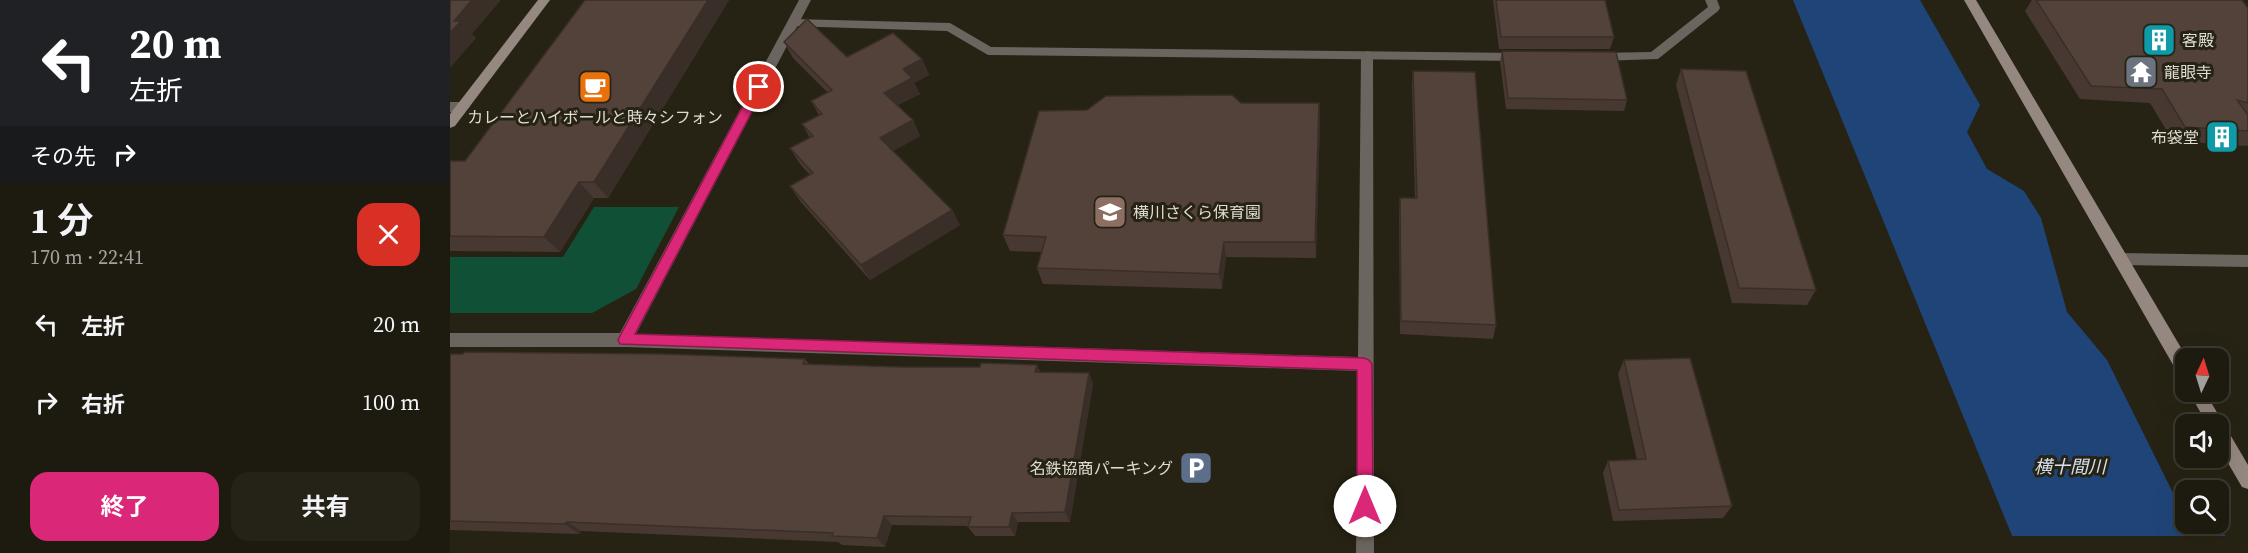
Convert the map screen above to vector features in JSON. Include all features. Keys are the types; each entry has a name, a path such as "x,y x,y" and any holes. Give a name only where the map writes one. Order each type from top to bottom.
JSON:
{"street":[{"path":"450,123 456,107 544,0"},
{"path":"625,340 805,0"},
{"path":"1588,57 1654,56 1714,9 1711,0"},
{"path":"1970,0 2175,353"},
{"path":"793,23 950,27 988,51 1530,57"},
{"path":"1365,553 1367,56"},
{"path":"2121,259 2248,261"},
{"path":"450,340 625,340 1364,364"},
{"path":"2229,449 2248,481"}],"green space":[{"path":"594,207 679,207 636,289 592,313 450,313 450,257 563,257"}],"water":[{"name":"横十間川","path":"1793,0 1920,0 1980,105 1967,132 1987,169 2024,191 2041,218 2067,312 2107,360 2175,497 2175,534 2223,534 2242,547 2015,543"}],"pier":[{"path":"2009,536 2231,536 2244,545 2247,553 1987,553 1984,541 2011,541"}],"building":[{"path":"450,0 472,0 454,21 461,21 450,33"},
{"path":"585,0 708,0 594,182 579,182 544,237 450,236 450,161 465,161"},
{"path":"1496,0 1605,0 1614,37 1501,37"},
{"path":"2036,0 2242,0 2248,8 2248,103 2237,100 2248,115 2248,131 2185,127 2162,89 2091,86"},
{"path":"807,19 847,57 893,33 922,59 903,69 912,78 884,93 913,120 880,138 952,210 861,265 790,186 813,173 790,148 813,136 802,124 822,114 811,101 832,90 784,42"},
{"path":"1502,51 1616,52 1627,100 1508,98"},
{"path":"1681,69 1746,71 1816,290 1739,288"},
{"path":"1413,71 1475,72 1496,325 1401,321 1400,198 1417,198"},
{"path":"1232,95 1241,103 1319,103 1315,242 1224,242 1219,274 1037,268 1046,237 1003,235 1039,111 1087,110 1106,96"},
{"path":"465,352 662,354 805,359 803,364 903,367 980,367 981,363 1037,365 1035,372 1089,373 1065,512 1012,513 1009,527 968,527 971,517 884,516 877,538 832,536 833,533 567,522 565,524 450,521 450,354"},
{"path":"1690,358 1732,506 1619,510 1608,461 1646,459 1624,360"}],"place":[{"name":"客殿","path":"2159,40"},
{"name":"龍眼寺","path":"2141,72"},
{"name":"カレーとハイボールと時々シフォン","path":"595,87"},
{"name":"布袋堂","path":"2222,137"},
{"name":"横川さくら保育園","path":"1110,212"},
{"name":"名鉄協商パーキング","path":"1196,468"}],"route":[{"path":"759,87 625,340 1364,364 1365,506"}]}
